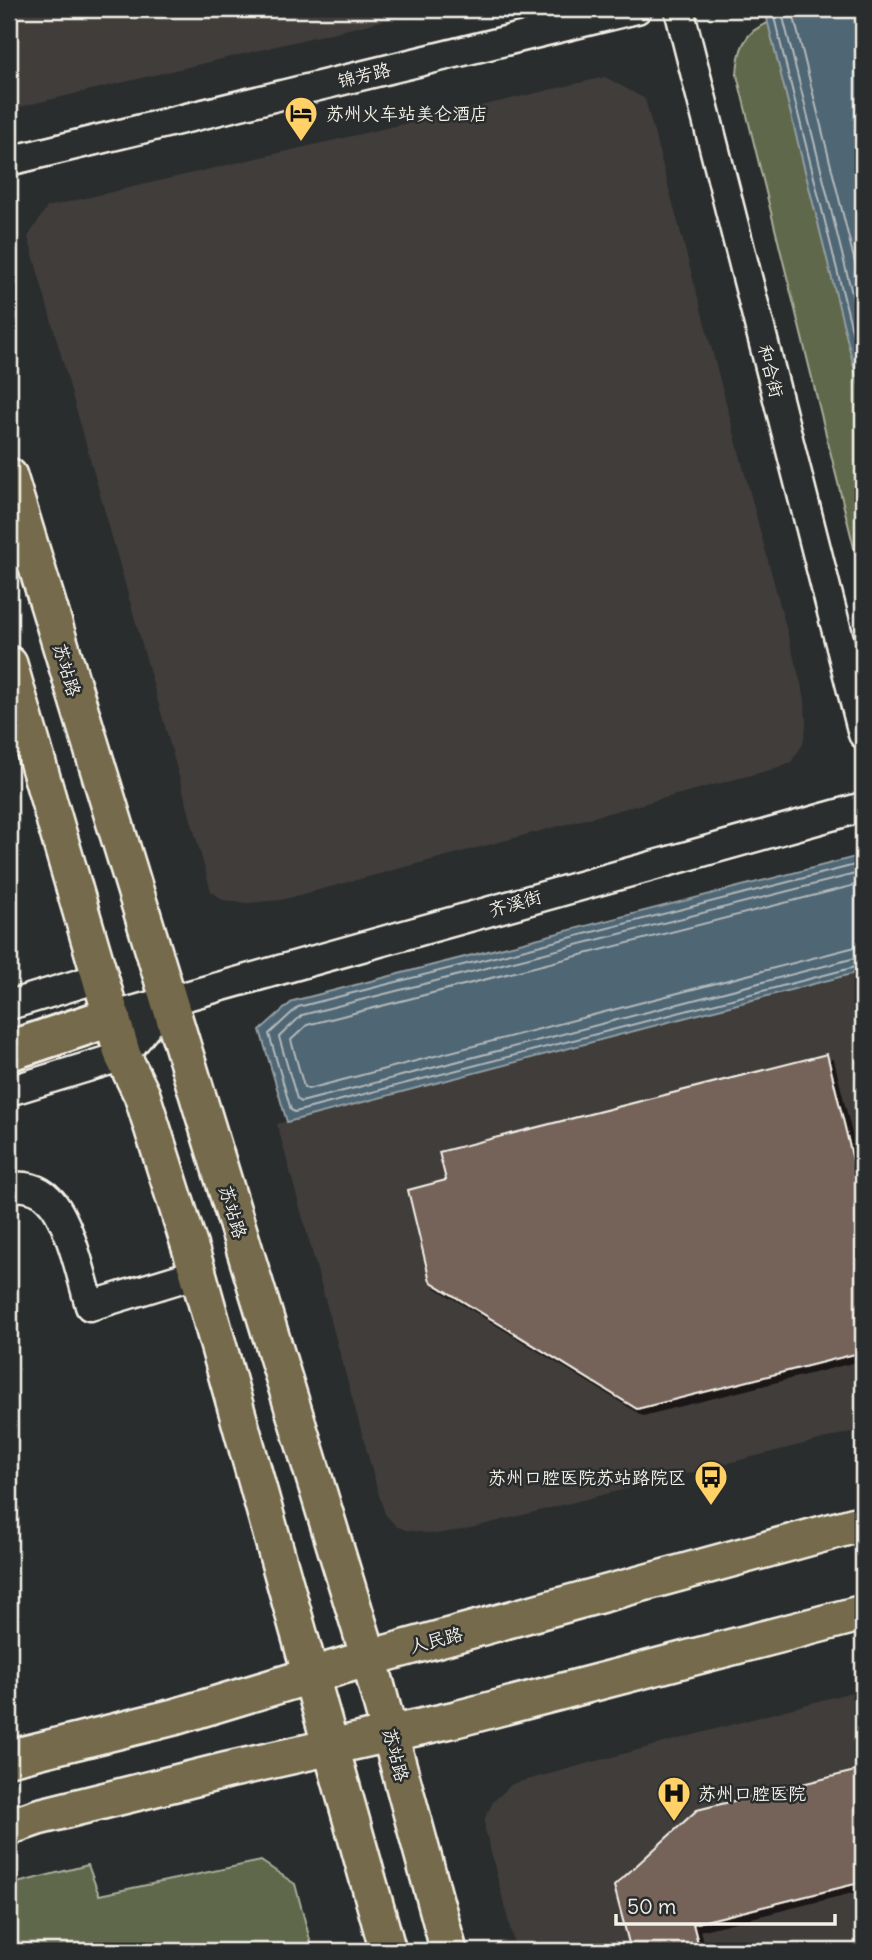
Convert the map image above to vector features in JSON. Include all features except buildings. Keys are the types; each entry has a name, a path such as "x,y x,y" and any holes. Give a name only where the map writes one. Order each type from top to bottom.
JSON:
{"highway":[{"path":"9,1051 111,1017"}],"main road":[{"name":"苏站路","path":"9,476 369,1658 449,1951"},
{"path":"9,664 123,1056 142,1095 198,1273 388,1951"},
{"name":"人民路","path":"9,1758 174,1717 369,1658 863,1523"},
{"path":"9,1827 38,1817 391,1735 863,1613"}],"street":[{"name":"锦芳路","path":"9,161 637,9"},
{"name":"和合街","path":"679,9 863,734"},
{"name":"齐溪街","path":"111,1017 863,807"},
{"path":"9,1005 99,978"},
{"path":"9,1091 123,1056 167,1000"},
{"path":"9,1186 32,1188 50,1199 69,1238 90,1306 198,1273"}],"shaded area":[{"path":"9,9 432,9 9,108"},
{"path":"605,77 645,99 805,699 806,726 803,744 791,762 770,770 281,900 247,903 223,900 211,891 28,237 47,207"},
{"path":"863,971 863,1429 463,1530 434,1534 396,1526 385,1514 378,1492 277,1124"},
{"name":"苏州口腔医院","path":"863,1689 863,1951 516,1951 485,1829 485,1818 493,1802 512,1784"}],"green space":[{"path":"863,9 863,584 737,75 744,43 753,31 760,27 768,23"},
{"path":"261,1861 295,1884 313,1951 9,1951 9,1885 88,1865 99,1895"}],"water":[{"path":"765,9 863,9 863,403 768,23"},
{"path":"863,855 863,971 287,1122 260,1030 293,1001"}],"place":[{"name":"苏州火车站美仑酒店","path":"301,143"},
{"name":"苏州口腔医院苏站路院区","path":"711,1507"},
{"name":"苏州口腔医院","path":"674,1823"}]}
